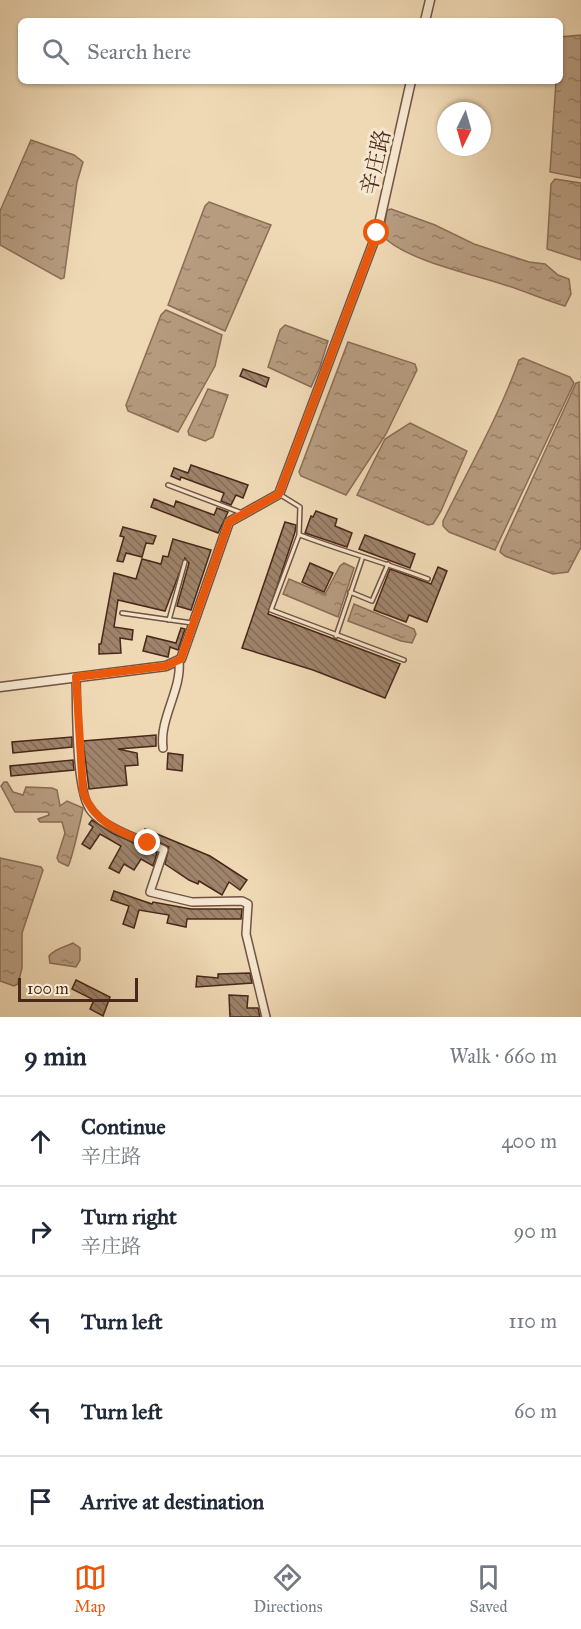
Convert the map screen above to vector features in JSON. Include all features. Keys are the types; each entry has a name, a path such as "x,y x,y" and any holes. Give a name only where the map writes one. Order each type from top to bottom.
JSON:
{"street":[{"path":"426,18 430,0"},
{"name":"辛庄路","path":"279,494 377,233 410,84"},
{"path":"163,748 163,732 180,671 179,660 229,522 279,494"},
{"path":"0,687 166,666 179,660"},
{"path":"76,677 83,792 91,812 129,836 164,850 150,892 192,902 242,901 248,904 246,934 266,1017"}],"lane":[{"path":"168,485 243,514"},
{"path":"279,494 300,507 299,535 271,610 404,660"},
{"path":"299,535 363,559 388,564 428,579"},
{"path":"336,636 363,559"},
{"path":"169,620 186,562"},
{"path":"350,592 372,601 388,564"},
{"path":"122,613 194,623"}],"water":[{"path":"581,35 581,178 550,172 556,84 563,84 563,37"},
{"path":"31,140 74,155 83,162 77,182 64,278 61,279 0,245 0,211"},
{"path":"555,179 581,183 581,260 547,249 551,184"},
{"path":"209,202 271,225 225,331 168,305 205,206"},
{"path":"391,209 435,225 474,244 529,262 545,264 558,275 569,279 571,294 565,306 441,266 393,245 383,236 387,210"},
{"path":"166,310 222,335 215,366 178,432 128,411 126,405 161,315"},
{"path":"285,325 328,341 311,387 268,367 280,330"},
{"path":"348,342 415,364 417,370 386,434 346,495 301,476 299,472"},
{"path":"523,358 570,377 574,383 495,550 449,532 443,526 443,521 493,422 519,360"},
{"path":"579,382 581,547 568,572 553,574 500,552 576,383"},
{"path":"208,389 228,395 213,437 205,441 189,435 188,431"},
{"path":"410,423 467,451 433,524 428,525 357,495 385,439"},
{"path":"344,563 354,568 338,617 283,594 289,579 325,594 340,566"},
{"path":"354,604 414,629 416,634 412,643 348,621"},
{"path":"7,782 13,792 23,795 26,787 52,788 57,790 60,806 67,801 83,808 68,866 59,862 57,858 65,833 62,822 40,822 38,819 49,815 48,812 15,812 1,786"},
{"path":"0,858 41,867 43,870 22,933 22,968 18,984 14,986 0,981"},
{"path":"73,943 80,948 80,960 76,967 50,963 49,956 52,953"}],"building":[{"path":"243,369 269,378 266,387 240,376"},
{"path":"191,465 248,485 243,498 236,495 231,505 221,501 224,493 181,477 180,480 171,476 174,468 188,473"},
{"path":"154,499 174,507 176,501 214,515 217,508 228,512 218,533 151,507"},
{"path":"316,511 337,519 335,526 352,533 347,547 305,533 311,516 313,517"},
{"path":"285,522 296,525 295,532 268,614 400,664 385,698 313,670 242,648"},
{"path":"123,527 156,536 153,544 146,543 142,557 126,553 123,562 117,561 124,537 120,536"},
{"path":"365,535 415,554 410,568 359,549"},
{"path":"173,539 211,550 191,610 177,606 189,563 185,558 165,611 118,600 114,627 133,630 132,640 120,638 121,653 99,654 99,644 101,644 114,573 136,579 142,559 161,564 163,556 168,557"},
{"path":"310,563 333,573 324,592 302,582"},
{"path":"438,567 447,571 427,622 409,615 406,622 374,610 390,569 431,584"},
{"path":"181,628 185,629 178,650 170,647 168,657 143,651 147,636 176,643"},
{"path":"156,735 156,746 118,749 137,753 138,765 125,766 127,785 89,789 83,741"},
{"path":"72,737 72,747 13,753 12,742"},
{"path":"168,753 183,755 182,771 167,769"},
{"path":"73,760 74,770 11,776 10,766"},
{"path":"92,820 112,833 157,853 153,866 141,859 134,870 124,864 119,873 109,868 121,846 100,834 90,849 82,844 93,827 89,824"},
{"path":"145,829 210,856 247,880 240,890 229,882 222,895 199,881 198,884 189,880 165,864 169,847 143,835"},
{"path":"114,891 152,904 153,902 191,909 242,909 241,919 187,919 186,927 167,923 169,915 139,910 134,928 123,924 129,906 111,900"},
{"path":"250,973 252,983 196,987 197,976 218,978 218,974"},
{"path":"76,980 110,997 103,1016 90,1009 94,1000 72,989"},
{"path":"229,995 248,996 247,1008 258,1008 260,1017 230,1017"}],"route":[{"path":"148,843 129,836 101,819 91,812 87,805 83,792 80,758 76,677 166,666 175,664 181,659 229,522 279,494 377,233"}]}
